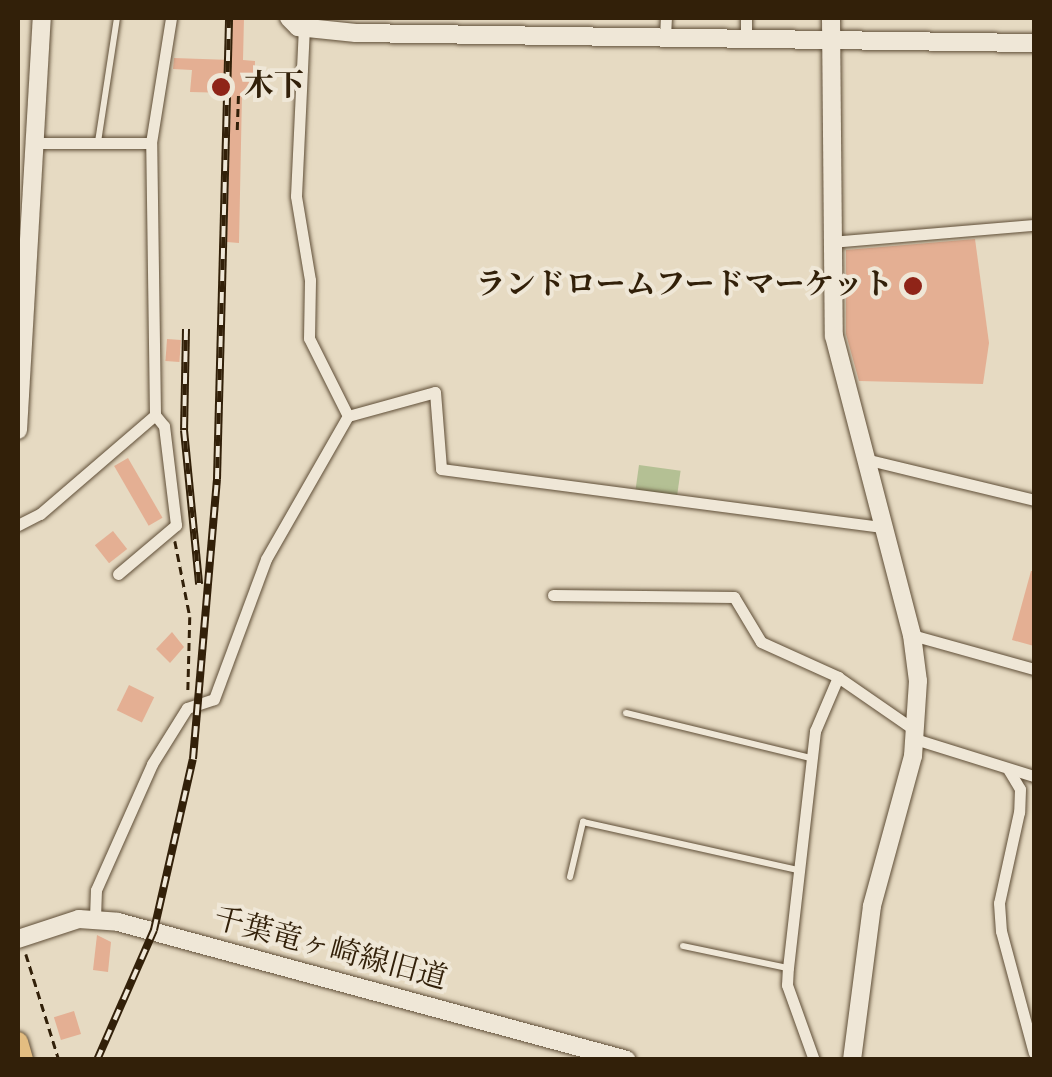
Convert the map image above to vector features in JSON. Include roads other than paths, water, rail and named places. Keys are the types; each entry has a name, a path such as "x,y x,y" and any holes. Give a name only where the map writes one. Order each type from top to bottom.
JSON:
{"highway":[{"path":"18,1042 23,1060"}],"street":[{"path":"18,430 22,229 42,18"},
{"path":"118,574 173,528 164,426 156,415 151,142 171,18"},
{"path":"355,18 377,29"},
{"path":"831,18 830,242 834,336 912,635 915,735 872,906 852,1060"},
{"path":"348,416 308,338 310,280 296,196 296,23 377,29 431,24 746,27 831,39 1034,43"},
{"path":"32,143 151,142"},
{"path":"830,242 1034,224"},
{"path":"20,939 95,918 96,890 152,764 187,708 214,699 266,560 348,416 435,392 441,468 884,527"},
{"path":"18,524 40,514 156,415"},
{"path":"865,459 1034,500"},
{"path":"553,595 734,597 761,642 838,677 915,735 1034,776"},
{"path":"912,635 1034,669"},
{"path":"814,1060 787,985 788,968 819,712 838,677"},
{"path":"1008,769 1020,789 1019,812 999,903 1001,931 1031,1018 1034,1053"},
{"name":"千葉竜ヶ崎線旧道","path":"95,918 627,1060"}],"lane":[{"path":"98,143 117,18"},
{"path":"626,713 812,758"},
{"path":"570,877 583,822 798,870"},
{"path":"683,946 788,968"}],"railway":[{"path":"97,1060 154,930 193,759 217,479 229,18"},
{"path":"186,329 184,430 199,584"}],"place":[{"name":"木下","path":"221,87"},
{"name":"ランドロームフードマーケット","path":"913,286"}]}
